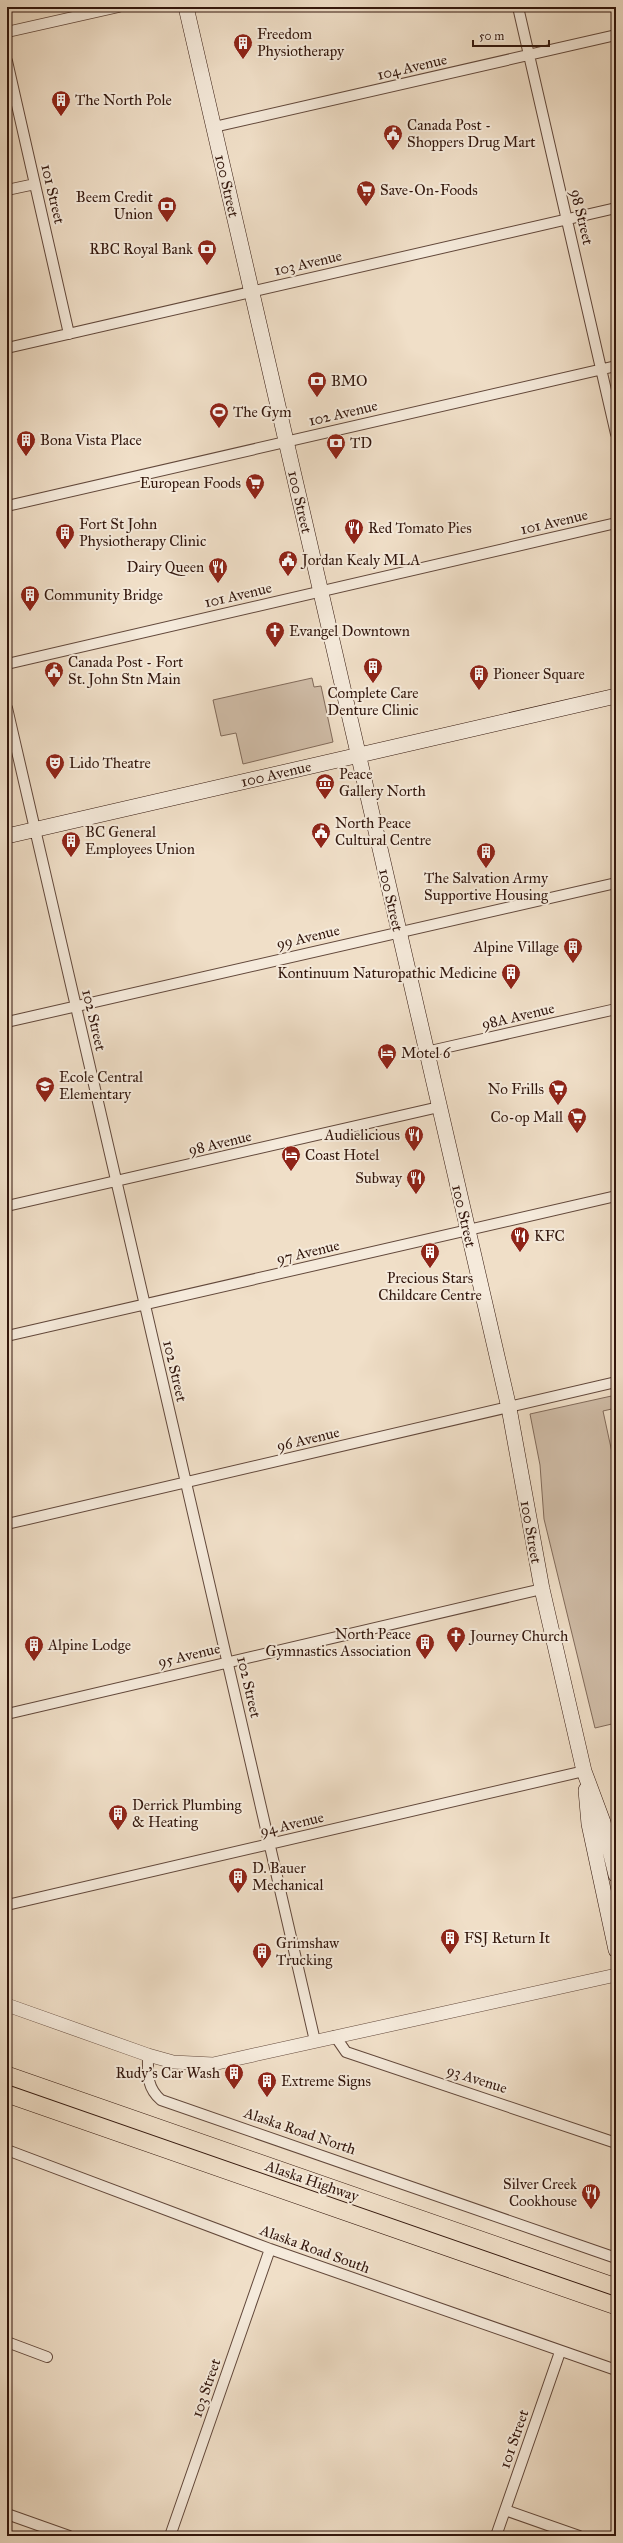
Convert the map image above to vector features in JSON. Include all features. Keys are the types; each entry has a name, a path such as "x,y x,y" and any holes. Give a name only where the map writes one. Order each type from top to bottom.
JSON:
{"highway":[{"name":"Alaska Highway","path":"7,2076 616,2287"},
{"name":"Alaska Highway","path":"7,2094 616,2306"}],"main road":[{"name":"100 Street","path":"186,7 509,1408 542,1590 584,1771 589,1824 616,1950"},
{"name":"100 Avenue","path":"7,836 616,696"},
{"name":"100 Street","path":"584,1771 604,1822 616,1875"}],"street":[{"path":"7,32 118,7"},
{"name":"98 Street","path":"518,7 616,434"},
{"name":"104 Avenue","path":"214,127 616,35"},
{"name":"101 Street","path":"7,61 69,334"},
{"path":"7,190 35,184"},
{"name":"103 Avenue","path":"7,348 616,208"},
{"name":"102 Avenue","path":"7,506 616,366"},
{"name":"101 Avenue","path":"7,664 616,523"},
{"name":"102 Street","path":"7,708 315,2041"},
{"name":"99 Avenue","path":"7,1022 616,883"},
{"name":"98A Avenue","path":"426,1052 616,1009"},
{"name":"98 Avenue","path":"7,1206 439,1107"},
{"name":"97 Avenue","path":"7,1336 616,1196"},
{"name":"96 Avenue","path":"7,1524 616,1382"},
{"name":"95 Avenue","path":"7,1714 228,1661 542,1590"},
{"name":"94 Avenue","path":"7,1905 584,1771"},
{"path":"7,2005 148,2055 187,2064 213,2064 616,1975"},
{"name":"93 Avenue","path":"335,2036 346,2052 616,2143"},
{"name":"Alaska Road North","path":"148,2055 149,2085 153,2093 161,2100 616,2258"},
{"name":"Alaska Road South","path":"7,2150 270,2249 560,2352 616,2370"},
{"name":"103 Street","path":"170,2536 270,2249"},
{"path":"7,2342 47,2357"},
{"name":"101 Street","path":"496,2536 560,2352"},
{"path":"505,2510 579,2536"},
{"path":"7,2514 69,2536"}],"shaded area":[{"path":"312,678 314,687 321,686 333,742 243,764 236,733 221,736 213,700"},
{"path":"616,1395 616,1408 603,1411 616,1471 616,1723 595,1728 544,1519 540,1465 530,1414"}],"place":[{"name":"Freedom Physiotherapy","path":"243,60"},
{"name":"The North Pole","path":"61,117"},
{"name":"Canada Post - Shoppers Drug Mart","path":"393,151"},
{"name":"Save-On-Foods","path":"366,207"},
{"name":"Beem Credit Union","path":"167,223"},
{"name":"RBC Royal Bank","path":"207,266"},
{"name":"BMO","path":"317,398"},
{"name":"The Gym","path":"219,429"},
{"name":"Bona Vista Place","path":"26,457"},
{"name":"TD","path":"336,460"},
{"name":"European Foods","path":"255,500"},
{"name":"Red Tomato Pies","path":"354,545"},
{"name":"Fort St John Physiotherapy Clinic","path":"65,550"},
{"name":"Jordan Kealy MLA","path":"288,577"},
{"name":"Dairy Queen","path":"218,584"},
{"name":"Community Bridge","path":"30,612"},
{"name":"Evangel Downtown","path":"275,648"},
{"name":"Complete Care Denture Clinic","path":"373,684"},
{"name":"Canada Post - Fort St. John Stn Main","path":"54,688"},
{"name":"Pioneer Square","path":"479,691"},
{"name":"Lido Theatre","path":"55,780"},
{"name":"Peace Gallery North","path":"325,800"},
{"name":"North Peace Cultural Centre","path":"321,849"},
{"name":"BC General Employees Union","path":"71,858"},
{"name":"The Salvation Army Supportive Housing","path":"486,869"},
{"name":"Alpine Village","path":"573,964"},
{"name":"Kontinuum Naturopathic Medicine","path":"511,990"},
{"name":"Motel 6","path":"387,1070"},
{"name":"Ecole Central Elementary","path":"45,1103"},
{"name":"No Frills","path":"558,1106"},
{"name":"Co-op Mall","path":"577,1134"},
{"name":"Audielicious","path":"414,1152"},
{"name":"Coast Hotel","path":"291,1172"},
{"name":"Subway","path":"416,1195"},
{"name":"KFC","path":"520,1253"},
{"name":"Precious Stars Childcare Centre","path":"430,1269"},
{"name":"Journey Church","path":"456,1653"},
{"name":"North Peace Gymnastics Association","path":"425,1660"},
{"name":"Alpine Lodge","path":"34,1662"},
{"name":"Derrick Plumbing & Heating","path":"118,1831"},
{"name":"D. Bauer Mechanical","path":"238,1894"},
{"name":"FSJ Return It","path":"450,1955"},
{"name":"Grimshaw Trucking","path":"262,1969"},
{"name":"Rudy's Car Wash","path":"234,2090"},
{"name":"Extreme Signs","path":"267,2098"},
{"name":"Silver Creek Cookhouse","path":"591,2210"}]}
